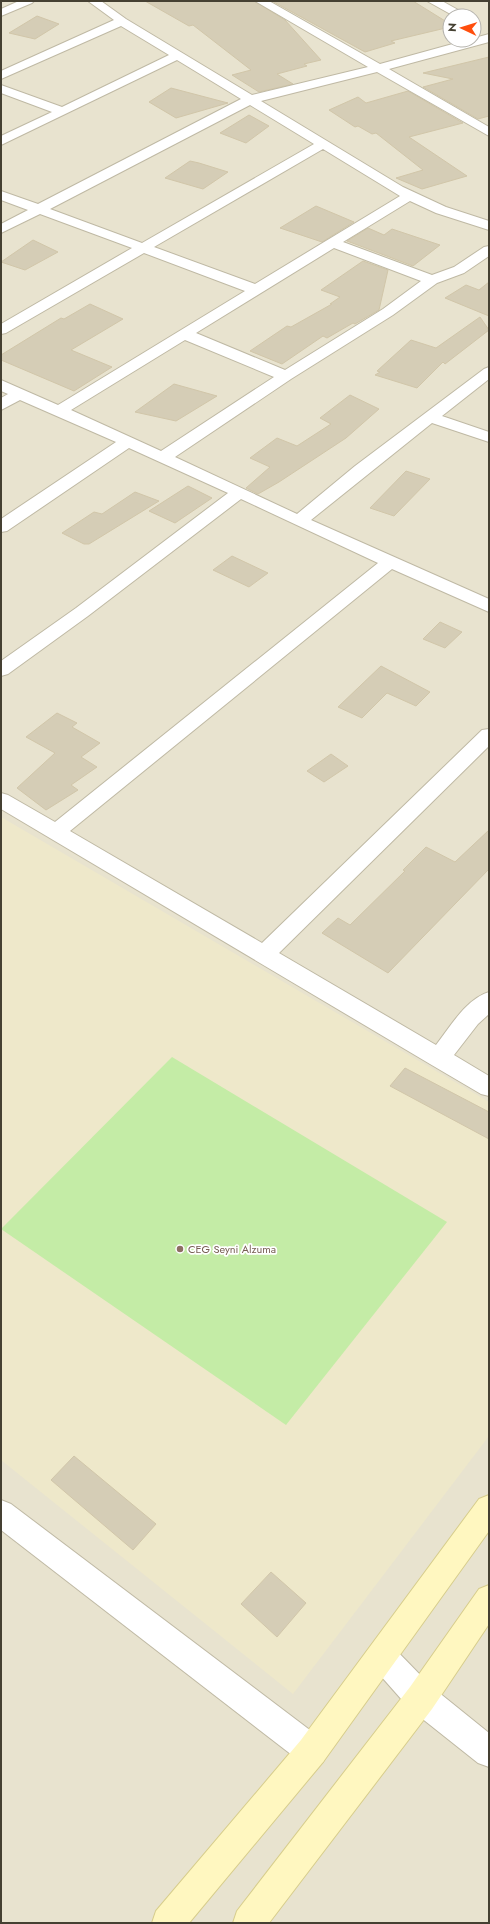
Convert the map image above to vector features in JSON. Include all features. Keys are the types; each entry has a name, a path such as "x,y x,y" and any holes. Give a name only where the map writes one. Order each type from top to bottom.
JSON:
{"main road":[{"path":"168,1923 312,1751 489,1508"},
{"path":"249,1923 421,1698 489,1599"}],"street":[{"path":"1,13 28,1"},
{"path":"94,1 122,21 321,145 409,196 441,210 489,226"},
{"path":"261,1 489,132"},
{"path":"433,1 447,8"},
{"path":"1,75 122,21"},
{"path":"1,229 249,100 380,68 487,31"},
{"path":"2,140 178,55"},
{"path":"1,89 62,111"},
{"path":"1,330 321,145"},
{"path":"1,195 257,290"},
{"path":"59,411 409,196"},
{"path":"332,243 432,280"},
{"path":"163,457 286,376 388,312 432,280 459,270 489,250"},
{"path":"184,334 286,376"},
{"path":"299,521 489,372"},
{"path":"1,385 163,457 299,521 489,606"},
{"path":"1,405 20,393"},
{"path":"429,418 489,437"},
{"path":"1,527 129,442"},
{"path":"1,670 82,612 240,492"},
{"path":"56,832 390,562"},
{"path":"264,955 489,735"},
{"path":"1,800 489,1087"},
{"path":"438,1058 470,1018 489,1000"},
{"path":"1,1513 312,1751"},
{"path":"382,1656 421,1698 489,1752"}],"shaded area":[{"path":"1,1 489,1 489,1923 1,1923"},
{"path":"1,817 489,1102 489,1436 293,1694 1,1460"}],"green space":[{"path":"172,1057 447,1222 286,1425 1,1229"}],"building":[{"path":"145,1 254,1 285,20 321,60 304,64 307,66 277,74 293,84 259,92 232,75 251,70 193,25 189,26"},
{"path":"272,1 413,1 442,19 442,29 391,41 395,43 365,52"},
{"path":"37,16 59,24 35,39 9,33"},
{"path":"489,57 489,116 478,119 423,87 453,79 423,73"},
{"path":"171,88 228,103 176,118 149,102"},
{"path":"408,91 463,123 409,137 467,176 422,189 396,178 423,170 376,133 372,134 358,126 355,127 329,110 358,97 366,103"},
{"path":"249,115 269,126 246,143 220,133"},
{"path":"190,161 228,172 203,189 165,178"},
{"path":"316,206 354,222 322,242 280,228"},
{"path":"368,228 384,235 392,229 440,245 413,266 347,241"},
{"path":"33,240 58,252 25,270 1,262"},
{"path":"363,261 388,270 379,310 327,338 323,336 282,364 250,351 287,326 291,327 332,304 330,304 340,297 321,290"},
{"path":"489,282 489,316 445,298 466,285 479,290"},
{"path":"90,304 123,319 71,350 112,367 74,391 1,360 1,355 61,318 64,319"},
{"path":"480,317 489,330 445,364 443,362 417,388 375,375 380,372 377,371 411,340 436,348"},
{"path":"174,384 217,396 176,421 135,412"},
{"path":"350,395 379,409 346,438 279,482 258,494 246,488 270,467 250,458 277,438 297,446 331,424 320,418"},
{"path":"406,471 430,479 394,516 370,508"},
{"path":"188,486 212,498 175,523 149,511"},
{"path":"135,492 159,501 89,544 84,544 62,533 94,512 102,514"},
{"path":"232,556 268,573 249,587 213,570"},
{"path":"440,622 462,632 445,648 423,639"},
{"path":"381,666 430,692 416,706 387,693 362,718 338,707"},
{"path":"57,713 77,723 72,727 100,743 81,757 97,767 71,785 78,790 46,810 17,788 55,753 26,737"},
{"path":"331,754 348,766 324,782 307,771"},
{"path":"489,830 489,869 388,973 322,933 338,918 350,925 405,871 403,870 426,847 455,862"},
{"path":"405,1068 489,1112 489,1139 390,1086"},
{"path":"74,1456 156,1524 133,1550 51,1480"},
{"path":"271,1572 306,1603 277,1637 241,1604"}],"place":[{"name":"CEG Seyni Alzuma","path":"180,1249"}]}
